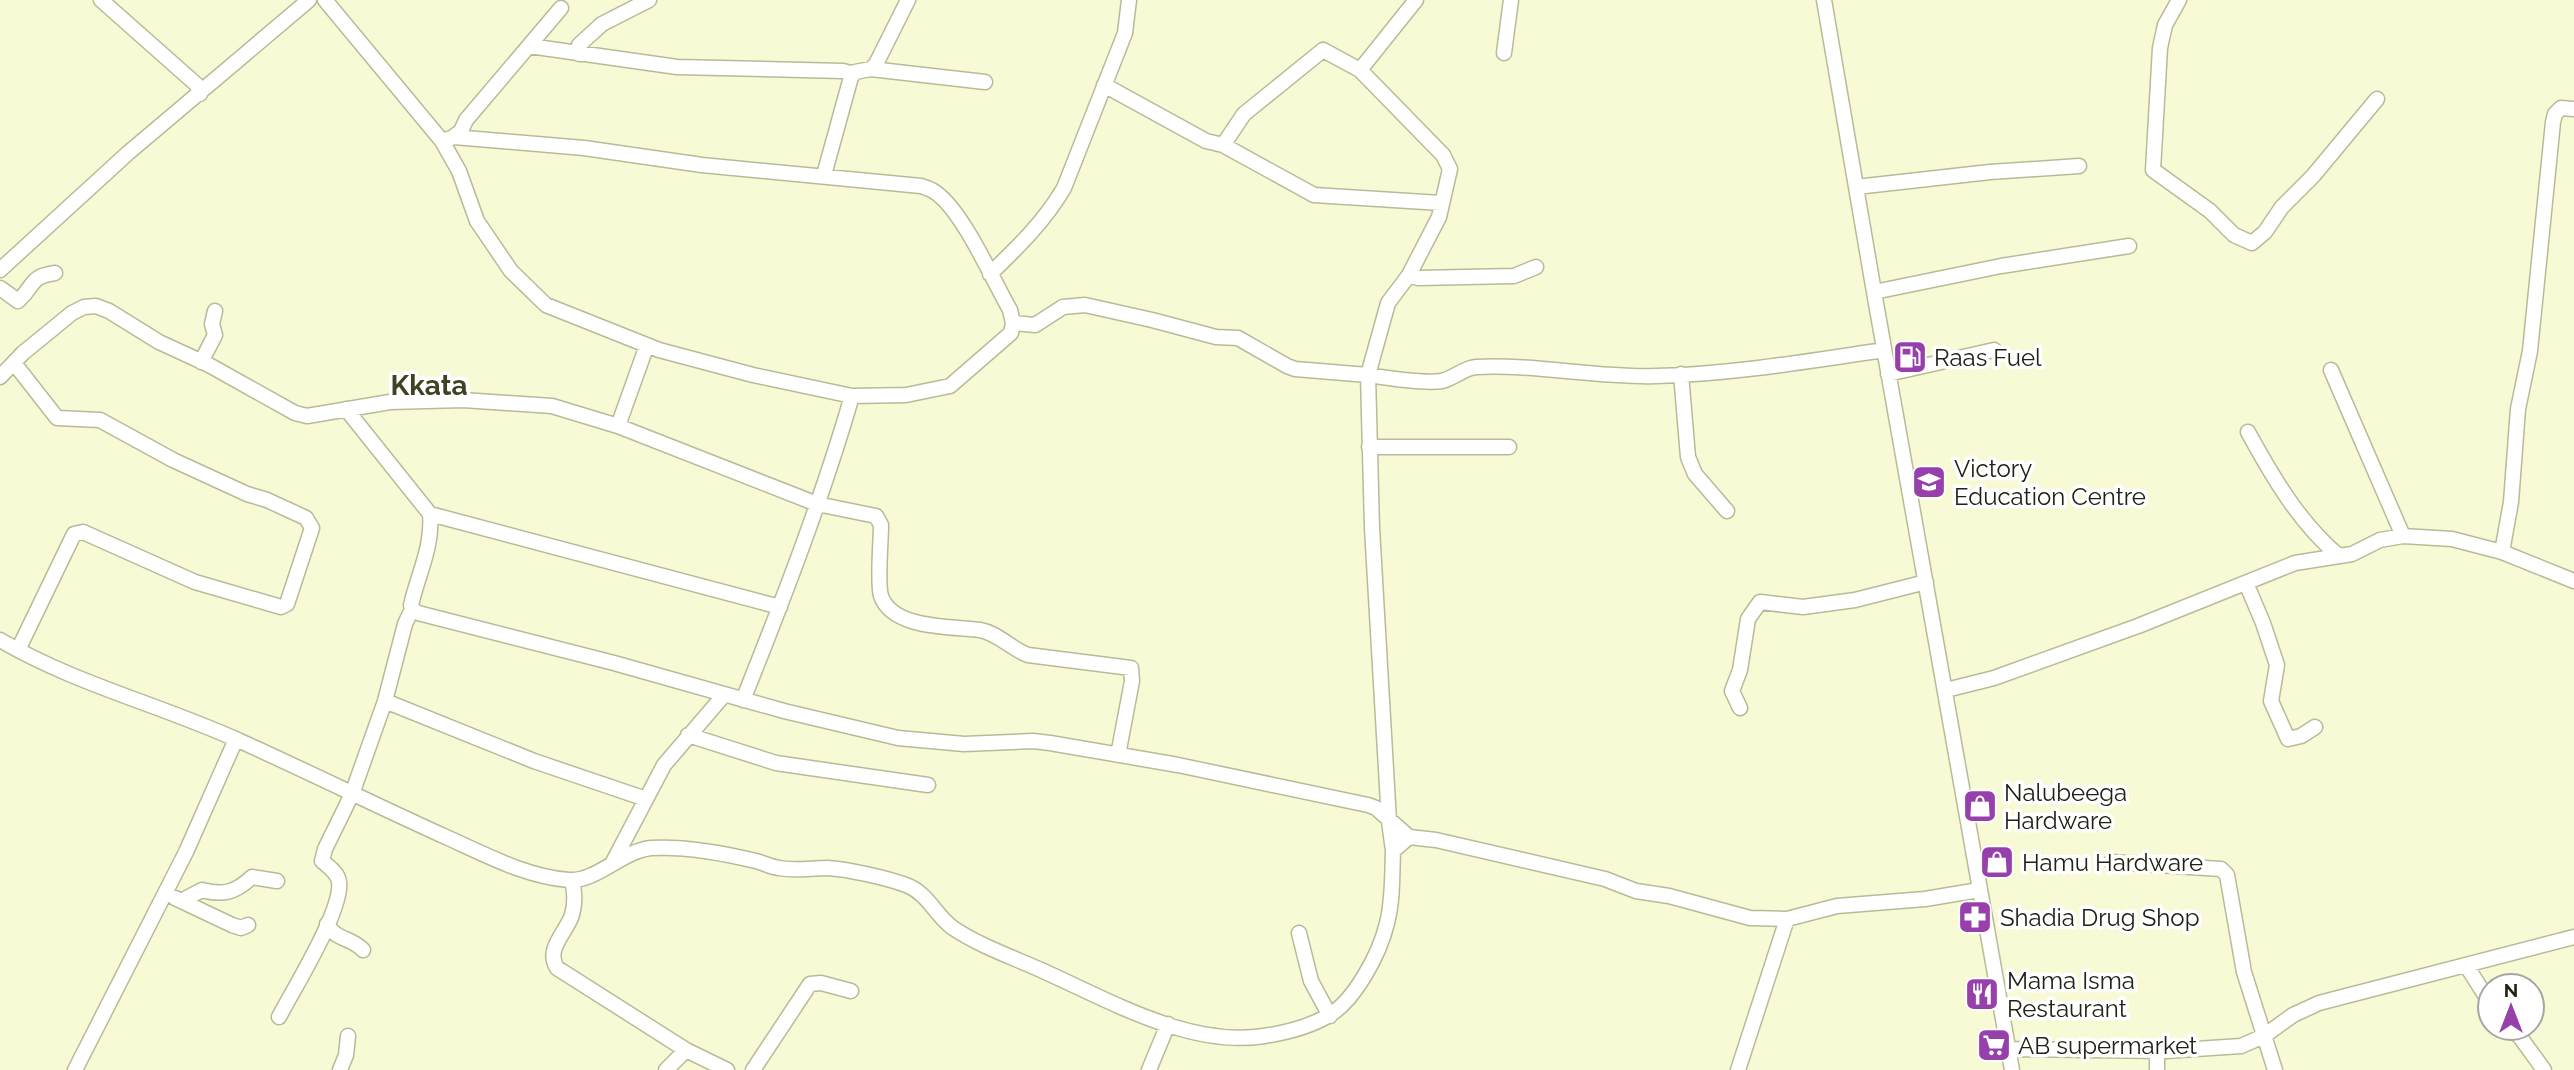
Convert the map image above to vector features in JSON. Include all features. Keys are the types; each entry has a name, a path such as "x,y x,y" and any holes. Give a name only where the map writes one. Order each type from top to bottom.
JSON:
{"street":[{"path":"101,0 197,85 200,94"},
{"path":"0,270 128,153 309,0"},
{"path":"325,0 447,139 477,221 511,271 546,305 647,345 753,375 852,396 906,395 937,391 950,386 1011,333 1013,324 1010,310 990,274 947,203 931,189 909,183 702,165 583,148 447,139"},
{"path":"579,54 579,45 602,24 649,0"},
{"path":"871,69 908,0"},
{"path":"990,274 1034,231 1063,188 1125,33 1129,0"},
{"path":"1360,70 1416,0"},
{"path":"1504,53 1511,0"},
{"path":"1824,0 2012,1070"},
{"path":"2179,0 2165,25 2160,48 2153,170 2210,211 2234,235 2252,243 2265,232 2282,207 2313,176 2377,99"},
{"path":"447,139 461,131 466,120 562,8"},
{"path":"529,46 677,67 844,71 854,74 871,69 985,82"},
{"path":"0,640 102,688 236,739 511,865 572,881 586,877 637,851 662,848 715,853 781,869 833,868 901,883 918,890 937,915 978,942 1133,1012 1192,1032 1231,1039 1265,1036 1305,1026 1330,1016 1359,984 1381,943 1391,895 1393,851 1389,821 1369,447 1368,375 1388,303 1409,275 1440,217 1450,170 1443,155 1360,70 1323,50 1244,114 1223,145"},
{"path":"824,175 854,74"},
{"path":"1104,85 1206,141 1223,145 1314,195 1441,203"},
{"path":"2502,552 2509,515 2518,409 2530,351 2553,122 2561,108 2574,109"},
{"path":"1856,187 1990,172 2078,166"},
{"path":"1874,292 2001,266 2129,246"},
{"path":"1409,275 1418,278 1514,275 1536,267"},
{"path":"0,288 18,301 38,276 55,273"},
{"path":"0,377 72,313 90,305 109,311 159,342 295,413 307,416 390,402 463,400 552,405 618,426 817,504 871,514 880,520 880,594 890,607 906,618 927,626 988,632 1028,654 1131,668 1132,681 1118,755"},
{"path":"1013,324 1035,325 1063,307 1085,305 1216,337 1238,338 1295,369 1442,381 1473,367 1656,376 1779,365 1884,350"},
{"path":"201,362 215,335 212,324 215,311"},
{"path":"618,426 647,345"},
{"path":"1888,374 1994,350"},
{"path":"14,363 57,418 100,420 185,466 306,518 312,528 287,604 281,607 195,582 83,532 74,534 18,650"},
{"path":"2331,370 2403,536"},
{"path":"1681,374 1688,457 1695,474 1727,511"},
{"path":"743,700 817,504 852,396"},
{"path":"279,1017 327,924 339,894 340,880 322,861 325,849 352,794 385,701 405,624 412,610 415,587 428,550 431,529 430,514 346,409"},
{"path":"2248,432 2266,466 2312,531 2339,556"},
{"path":"1369,447 1509,447"},
{"path":"430,514 780,607"},
{"path":"1946,690 2007,673 2295,563 2353,554 2380,540 2403,536 2452,540 2502,552 2574,581"},
{"path":"1740,708 1732,691 1740,670 1748,619 1760,603 1803,607 1855,600 1926,582"},
{"path":"2246,583 2277,665 2271,702 2283,732 2288,738 2301,736 2315,727"},
{"path":"412,610 724,695 898,738 964,744 1033,741 1118,755 1368,805 1376,808 1409,837 1436,840 1605,879 1636,891 1669,896 1750,918 1787,919 1837,906 1925,899 1979,890"},
{"path":"613,862 664,765 724,695"},
{"path":"385,701 534,761 646,799"},
{"path":"688,735 776,764 928,785"},
{"path":"79,1069 186,852 236,739"},
{"path":"1393,851 1409,837"},
{"path":"2111,862 2221,869 2227,875 2244,972 2276,1070"},
{"path":"181,901 202,890 215,893 240,889 252,877 276,881"},
{"path":"572,881 575,895 571,917 553,954 553,962 557,968 686,1050 727,1070"},
{"path":"164,893 232,925 241,928 248,925"},
{"path":"1738,1070 1787,919"},
{"path":"327,924 336,935 360,945 363,950"},
{"path":"1299,933 1311,981 1330,1016"},
{"path":"2009,1049 2157,1051 2241,1046 2264,1036 2293,1015 2319,1003 2574,937"},
{"path":"2466,965 2476,981"},
{"path":"753,1070 810,984 821,983 850,991"},
{"path":"1149,1070 1168,1024"},
{"path":"340,1070 346,1055 348,1036"},
{"path":"2524,1042 2544,1070"},
{"path":"666,1070 686,1050"},
{"path":"2157,1051 2157,1070"}],"place":[{"name":"Raas Fuel","path":"1910,357"},
{"name":"Victory Education Centre","path":"1929,482"},
{"name":"Nalubeega Hardware","path":"1980,806"},
{"name":"Hamu Hardware","path":"1997,862"},
{"name":"Shadia Drug Shop","path":"1975,917"},
{"name":"Mama Isma Restaurant","path":"1982,994"},
{"name":"AB supermarket","path":"1994,1045"}],"district":[{"name":"Kkata","path":"429,385"}]}
